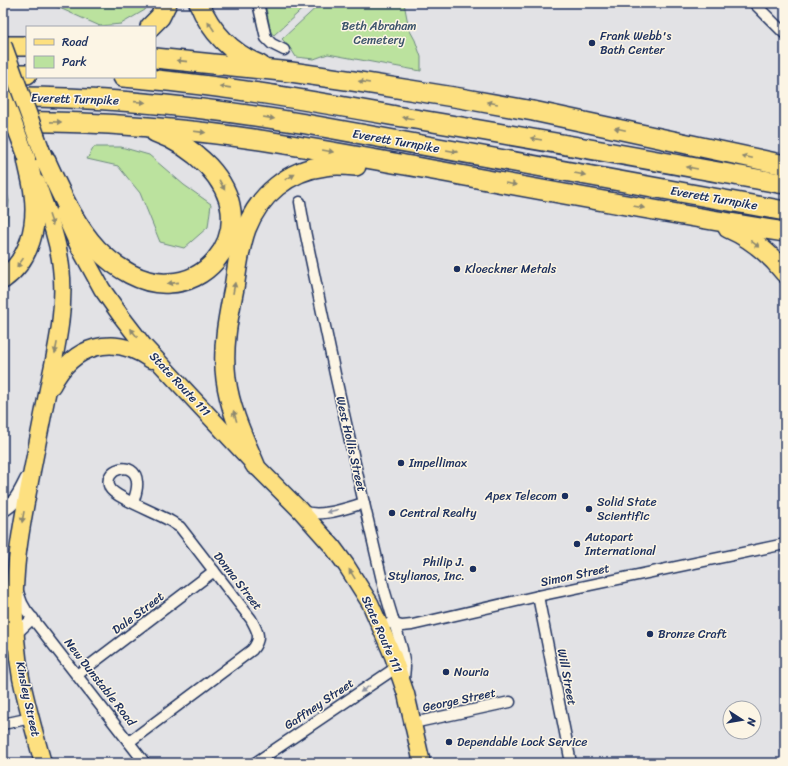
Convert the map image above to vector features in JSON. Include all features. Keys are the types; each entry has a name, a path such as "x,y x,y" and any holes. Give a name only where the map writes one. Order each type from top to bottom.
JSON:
{"highway":[{"path":"151,26 160,17 167,3"},
{"path":"199,3 214,31 225,42 249,60 270,68 533,111 785,165"},
{"path":"3,46 26,46"},
{"path":"156,58 291,72"},
{"name":"Everett Turnpike","path":"3,74 26,74"},
{"name":"Everett Turnpike","path":"135,78 181,82 271,94 502,133 785,184"},
{"name":"Everett Turnpike","path":"3,96 112,100 177,105 242,114 785,211"},
{"path":"3,121 120,125 249,138 708,220 785,232"},
{"path":"35,158 81,229 96,248 108,259 128,272 152,282 178,282 197,276 216,260 223,251 229,237 231,212 224,187 211,169 201,159 176,142 152,132 120,125"},
{"path":"3,279 12,272 22,260 33,233 35,221 35,158"},
{"path":"255,465 238,426 232,406 226,379 225,352 227,326 243,240 249,222 259,204 272,190 288,178 309,169 325,166 347,165 473,177"},
{"path":"708,220 734,230 751,241 767,253 785,273"}],"main road":[{"name":"State Route 111","path":"3,46 58,244 62,292 58,341 20,536 15,580 16,634"},
{"name":"State Route 111","path":"3,96 94,275 121,316 144,346 255,465 300,510 342,558 374,612 389,644 405,690"},
{"path":"45,405 54,382 66,366 84,352 100,346 125,347 136,351 152,360 177,381"},
{"name":"Kinsley Street","path":"16,634 22,678 43,763"},
{"name":"West Hollis Street","path":"405,690 422,763"}],"street":[{"path":"258,3 266,38 272,44 284,50"},
{"path":"754,3 785,34"},
{"name":"West Hollis Street","path":"300,202 335,374 364,503 382,579 402,649 405,667 405,690"},
{"path":"3,510 14,501 22,489 29,473 37,446"},
{"name":"Donna Street","path":"129,742 252,650 257,644 259,637 257,629 251,619 180,528 172,522 133,503"},
{"path":"300,510 320,514 364,503"},
{"name":"Simon Street","path":"395,625 412,625 538,596 785,544"},
{"name":"Dale Street","path":"77,675 214,571"},
{"name":"New Dunstable Road","path":"15,580 22,603 146,763"},
{"name":"Will Street","path":"538,596 571,763"},
{"path":"3,609 22,678"},
{"path":"374,612 381,619 395,625"},
{"path":"16,634 33,618"},
{"name":"Gaffney Street","path":"255,763 397,667"},
{"name":"George Street","path":"413,723 510,702"},
{"path":"3,724 31,718"}],"green space":[{"path":"54,3 148,3 145,10 121,24 100,26 55,6"},
{"path":"265,3 309,3 274,35 271,33"},
{"name":"Beth Abraham Cemetery","path":"321,3 404,3 409,29 421,57 421,71 328,54 314,59 296,57 282,39"},
{"path":"94,147 121,147 149,155 184,185 211,204 208,227 184,248 160,242 140,193 118,166 87,159"},
{"path":"3,178 9,201 6,234 3,237"}],"place":[{"name":"Frank Webb's Bath Center","path":"592,43"},
{"name":"Kloeckner Metals","path":"457,269"},
{"name":"Impellimax","path":"401,463"},
{"name":"Apex Telecom","path":"565,496"},
{"name":"Solid State Scientific","path":"589,509"},
{"name":"Central Realty","path":"392,513"},
{"name":"Autopart International","path":"577,544"},
{"name":"Philip J. Stylianos, Inc.","path":"473,569"},
{"name":"Bronze Craft","path":"650,634"},
{"name":"Nouria","path":"446,672"},
{"name":"Dependable Lock Service","path":"449,742"}]}
